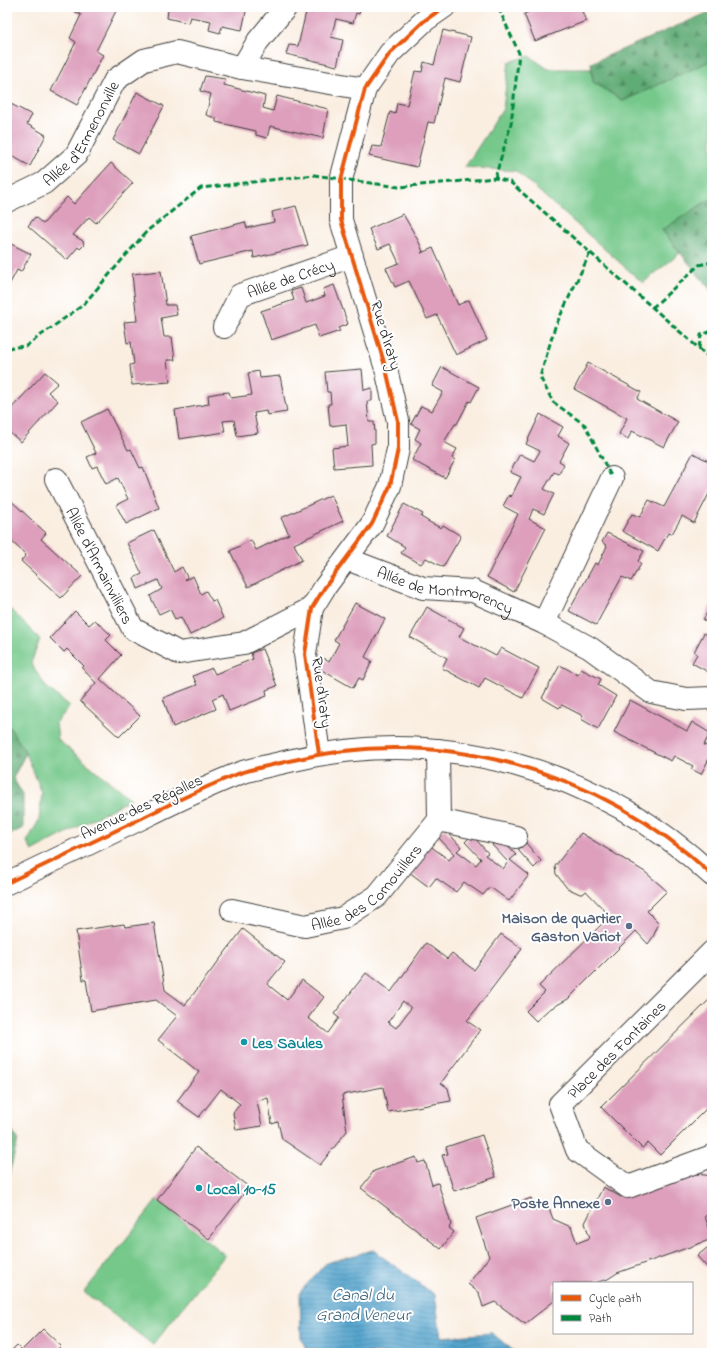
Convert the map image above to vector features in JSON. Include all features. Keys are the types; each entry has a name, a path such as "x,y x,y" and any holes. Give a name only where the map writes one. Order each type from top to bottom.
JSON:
{"street":[{"path":"242,68 258,41 286,7"},
{"name":"Rue d'Iraty","path":"319,754 305,654 312,608 325,587 372,524 390,486 398,449 398,421 386,369 342,220 341,180 365,89 390,53 424,21 444,7"},
{"name":"Allée d'Ermenonville","path":"7,202 44,184 76,155 115,80 144,60 177,52 242,68 365,89"},
{"name":"Allée de Crécy","path":"224,327 240,295 352,256"},
{"path":"544,622 612,478"},
{"name":"Allée d'Armainvilliers","path":"56,479 133,629 179,653 244,643 312,608"},
{"name":"Allée de Montmorency","path":"347,559 423,588 473,591 544,622 590,648 651,692 686,699 712,698"},
{"name":"Avenue des Régalles","path":"7,883 194,793 242,773 319,754 384,748 438,750 515,764 556,777 602,798 642,819 693,857 712,875"},
{"path":"438,750 439,820 516,836"},
{"name":"Allée des Cornouillers","path":"232,910 305,926 344,918 377,896 439,820"},
{"name":"Place des Fontaines","path":"712,952 560,1104 577,1150 628,1187 712,1156"}],"green space":[{"path":"712,11 712,60 623,101 593,82 591,63"},
{"path":"529,56 548,69 591,69 593,82 623,101 712,60 712,198 662,230 680,253 643,283 516,171 465,167 503,109 509,62"},
{"path":"712,198 712,292 662,230"},
{"path":"7,606 40,639 31,663 46,687 70,706 56,723 58,740 131,799 32,851 27,842 39,820 42,793 26,753 7,723"},
{"path":"7,723 26,753 13,778 23,795 23,828 7,836"},
{"path":"7,1121 18,1141 7,1181"},
{"path":"157,1200 225,1255 153,1345 84,1292"}],"water":[{"name":"Canal du Grand Veneur","path":"373,1250 435,1295 441,1337 492,1333 516,1353 308,1353 301,1338 300,1292 326,1263"}],"building":[{"path":"76,7 118,7 96,51 103,55 77,105 51,91 76,42 70,38 81,15 74,11"},
{"path":"158,7 247,7 242,30 222,26 220,33 209,30 211,21 190,17 188,23 167,18 168,10"},
{"path":"314,7 361,7 359,14 356,13 353,23 336,19 331,37 343,40 337,66 286,54 289,45 298,46 306,12 313,13"},
{"path":"541,7 592,7 582,11 586,21 535,41 524,14"},
{"path":"443,30 471,37 460,82 445,78 434,123 428,122 417,167 369,156 372,146 381,147 390,112 395,114 397,103 407,105 415,71 422,72 424,62 434,65"},
{"path":"205,76 225,79 224,85 265,96 263,108 273,111 277,96 328,109 323,138 270,126 267,138 256,135 256,131 216,122 216,118 206,115 211,94 200,91"},
{"path":"137,92 164,106 139,154 113,140"},
{"path":"11,104 32,115 27,124 46,135 30,166 10,155 7,160 7,112"},
{"path":"111,163 133,183 96,223 89,217 73,235 83,241 84,245 80,249 78,247 67,260 28,226 35,217 43,224 67,197 74,204"},
{"path":"296,206 308,245 254,258 253,251 199,264 191,236 245,222 247,228 274,222 272,212"},
{"path":"403,214 419,242 423,252 421,253 433,248 458,305 469,300 487,340 456,355 437,315 427,319 409,281 395,287 386,268 399,263 390,244 378,249 369,229"},
{"path":"7,242 31,254 21,272 17,270 7,289"},
{"path":"161,271 166,305 175,305 177,315 161,318 164,337 172,337 175,360 167,360 170,382 132,385 130,365 134,364 131,342 127,343 124,322 137,321 132,274"},
{"path":"334,285 348,324 338,328 340,331 319,338 315,325 271,340 261,311 294,300 291,291 301,288 306,303 325,296 323,289"},
{"path":"588,363 641,392 637,399 678,422 664,447 632,431 628,439 619,434 627,418 574,389"},
{"path":"442,367 479,387 471,402 469,401 457,424 455,424 444,442 457,449 452,458 455,460 445,478 412,460 421,443 415,439 420,429 411,424 421,406 432,411 443,392 432,386"},
{"path":"362,369 364,390 372,388 372,401 367,401 369,422 374,422 375,432 375,443 371,444 372,465 334,468 332,448 348,446 346,424 330,426 328,404 331,404 330,392 327,392 325,372"},
{"path":"259,371 260,378 280,376 287,412 267,415 266,411 254,413 258,433 237,436 234,420 223,421 225,432 179,439 175,410 209,404 208,395 229,392 231,398 252,395 248,373"},
{"path":"45,372 58,383 48,392 58,401 21,442 10,433 7,436 7,413"},
{"path":"107,409 128,450 131,449 140,468 143,467 159,508 126,524 116,505 128,499 118,478 106,484 97,466 92,468 87,457 96,453 81,422"},
{"path":"540,414 563,427 558,436 569,443 559,461 564,464 559,474 554,472 544,489 554,494 544,514 533,509 529,519 546,528 514,592 487,577 518,514 503,506 509,495 511,497 521,477 510,472 520,454 534,461 540,451 526,444"},
{"path":"693,453 712,463 712,488 694,523 682,516 672,534 668,533 658,551 622,531 632,514 640,517 649,500 664,507"},
{"path":"331,495 343,521 294,544 302,560 248,587 230,551 251,540 256,550 289,534 281,518"},
{"path":"7,497 46,533 41,539 82,576 61,598 21,561 26,555 7,537"},
{"path":"404,504 423,514 421,517 431,523 441,528 443,525 461,536 443,567 426,558 421,564 401,553 405,547 387,536"},
{"path":"154,530 174,572 182,567 187,577 185,580 193,576 201,594 206,591 212,601 215,600 223,618 190,635 181,617 175,619 170,609 159,614 150,596 162,589 158,580 138,589 134,578 142,574 127,543"},
{"path":"607,533 644,551 638,561 641,564 631,581 622,577 596,625 569,611 595,563 598,565 607,546 602,542"},
{"path":"355,603 385,619 365,657 372,661 363,680 359,678 353,688 318,668 323,658 329,662 339,643 334,640"},
{"path":"712,603 712,625 703,620"},
{"path":"427,607 464,628 459,637 496,656 501,648 539,668 523,698 485,678 479,688 442,668 447,658 410,637"},
{"path":"75,611 89,625 95,620 111,635 106,640 121,655 100,679 140,716 119,737 80,701 96,683 82,668 84,666 67,649 64,652 50,638"},
{"path":"704,633 712,638 712,674 692,663 697,654 694,652"},
{"path":"262,649 277,686 266,690 267,696 229,711 223,694 212,699 216,709 173,727 163,698 197,685 193,676 212,668 215,674 253,659 251,653"},
{"path":"560,665 578,675 581,669 601,679 598,685 616,696 598,729 581,719 583,716 562,705 559,708 542,698"},
{"path":"630,700 687,731 692,722 710,733 704,745 712,749 712,753 701,774 691,769 693,766 674,756 671,761 614,732"},
{"path":"445,829 461,847 457,851 476,865 481,859 465,842 472,835 488,853 485,855 503,869 508,862 492,845 500,838 516,855 510,860 529,875 509,901 490,887 483,895 464,882 456,892 436,878 429,887 409,872 429,845 449,860 454,854 437,836"},
{"name":"Maison de quartier Gaston Variot","path":"581,833 645,872 667,891 647,911 659,923 648,944 636,931 568,999 548,1010 536,1021 526,1011 545,992 539,986 610,916 586,891 583,894 580,894 567,888 556,874 555,866"},
{"path":"526,843 541,861 534,868 518,850"},
{"name":"Les Saules","path":"154,923 165,990 185,1005 243,929 285,962 267,984 287,1000 302,980 324,997 308,1018 328,1033 339,1018 334,1014 366,973 391,992 426,943 447,959 452,953 474,970 501,934 522,949 467,1021 480,1030 441,1083 448,1088 451,1101 388,1112 383,1087 342,1095 347,1131 320,1165 282,1139 278,1122 272,1124 268,1098 257,1101 262,1126 236,1130 233,1113 240,1104 221,1089 199,1117 177,1101 199,1072 158,1040 177,1016 156,1000 91,1011 86,980 83,980 76,931 124,924 125,927","holes":["403,1001 411,1008 396,1028 388,1022"]},
{"path":"712,997 712,1110 708,1107 660,1155 648,1143 642,1148 601,1107"},
{"path":"482,1135 496,1177 454,1191 442,1155 448,1154 446,1147"},
{"name":"Local 10-15","path":"196,1147 249,1187 209,1239 157,1200"},
{"path":"416,1157 418,1163 425,1161 432,1185 438,1183 451,1224 449,1228 454,1232 441,1249 361,1188 374,1171"},
{"path":"689,1173 712,1176 712,1214 705,1216 712,1239 617,1273 608,1279 598,1282 553,1282 553,1302 525,1324 495,1302 483,1307 479,1293 468,1284 489,1257 476,1218 531,1198 535,1210 548,1205 553,1219 571,1227 577,1243 590,1238 585,1223 603,1187 621,1197"},
{"path":"712,1244 712,1273 697,1256"},
{"path":"43,1329 61,1346 53,1353 9,1353 17,1345 22,1350"}],"marked path":[{"path":"495,178 511,124 519,53 498,7"},
{"path":"7,348 26,346 83,305 147,231 201,188 314,175 399,187 495,178 510,182 712,360"},
{"path":"590,253 555,327 540,377 553,402 585,425 612,478"},
{"path":"652,308 699,265 712,262"},
{"path":"699,348 701,335 712,331"}],"cycle path":[{"path":"319,754 305,654 312,608 325,587 372,524 390,486 398,449 398,421 386,369 341,220 341,180 365,89 390,53 424,21 444,7"},
{"path":"7,883 178,800 240,773 289,761 346,751 403,748 459,753 515,764 568,783 619,807 668,838 712,875"}],"place":[{"name":"Maison de quartier Gaston Variot","path":"629,926"},
{"name":"Les Saules","path":"244,1042"},
{"name":"Local 10-15","path":"199,1188"},
{"name":"Poste Annexe","path":"608,1202"}]}
